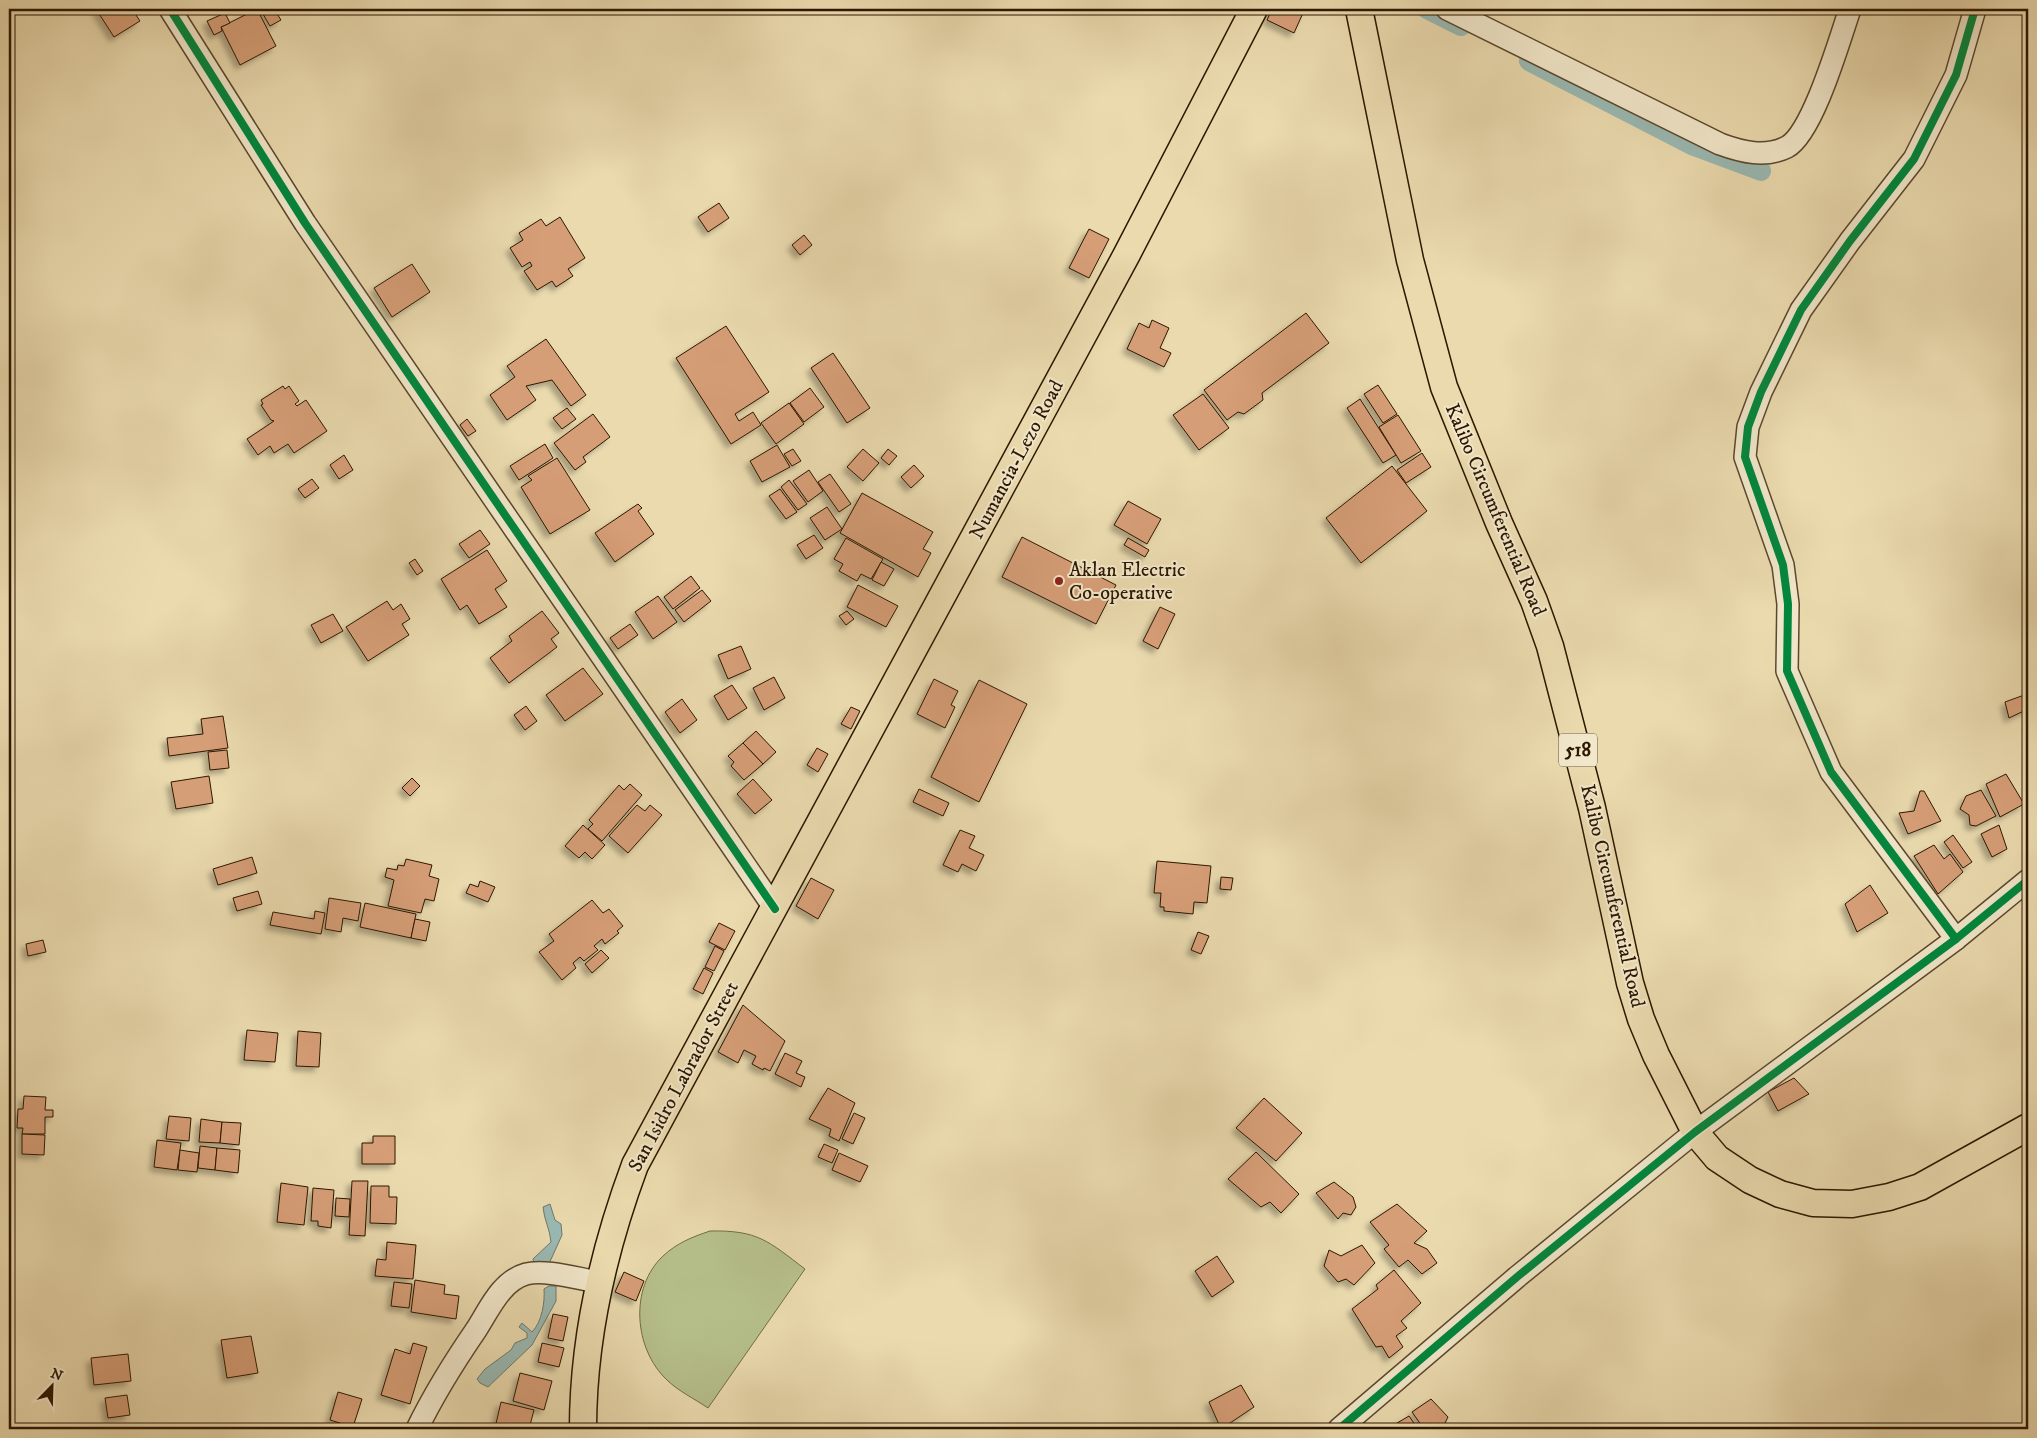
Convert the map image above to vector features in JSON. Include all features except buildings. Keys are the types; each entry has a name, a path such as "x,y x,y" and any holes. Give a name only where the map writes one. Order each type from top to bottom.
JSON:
{"main road":[{"name":"Numancia-Lezo Road","path":"775,909 1127,254 1254,9"},
{"name":"Kalibo Circumferential Road","path":"1359,9 1410,260 1444,387 1499,523 1534,601 1550,646 1590,798 1630,983 1640,1019 1695,1132 1716,1158 1750,1180 1780,1194 1813,1203 1852,1204 1890,1197 1920,1187 2028,1128"},
{"name":"San Isidro Labrador Street","path":"583,1429 588,1342 599,1282 617,1213 635,1165 660,1116 775,909"}],"street":[{"path":"170,9 305,222 775,909"},
{"path":"1448,9 1720,144 1746,153 1761,153 1789,146 1805,129 1850,9"},
{"path":"1956,939 1831,772 1787,670 1788,604 1783,565 1744,458 1748,428 1758,401 1801,310 1850,241 1914,160 1956,75 1976,9"},
{"path":"1339,1429 1517,1277 1695,1132 1956,939 2028,880"},
{"path":"417,1429 451,1365 494,1301 515,1279 528,1274 548,1274 599,1282"}],"green space":[{"path":"710,1231 740,1233 762,1239 805,1269 708,1408 671,1384 656,1367 642,1336 640,1318 641,1301 652,1269 674,1247"}],"water":[{"path":"550,1204 555,1220 561,1224 562,1235 548,1266 534,1266 533,1259 551,1242 543,1207"},
{"path":"549,1286 556,1286 556,1301 532,1345 488,1387 480,1383 477,1379 485,1369 511,1350 515,1343 527,1338 527,1333 519,1327 522,1323 532,1332 535,1328 542,1312 544,1289"}],"waterway":[{"path":"1427,9 1461,26"},
{"path":"1529,61 1694,146 1761,171"}],"cycle path":[{"path":"170,9 305,223 775,909"},
{"path":"1956,939 1831,772 1787,671 1788,604 1783,565 1745,457 1748,427 1761,392 1801,310 1850,241 1914,159 1956,75 1975,9"},
{"path":"1339,1429 1517,1277 1695,1132 1956,939 2028,880"}],"place":[{"name":"Aklan Electric Co-operative","path":"1059,581"}]}
